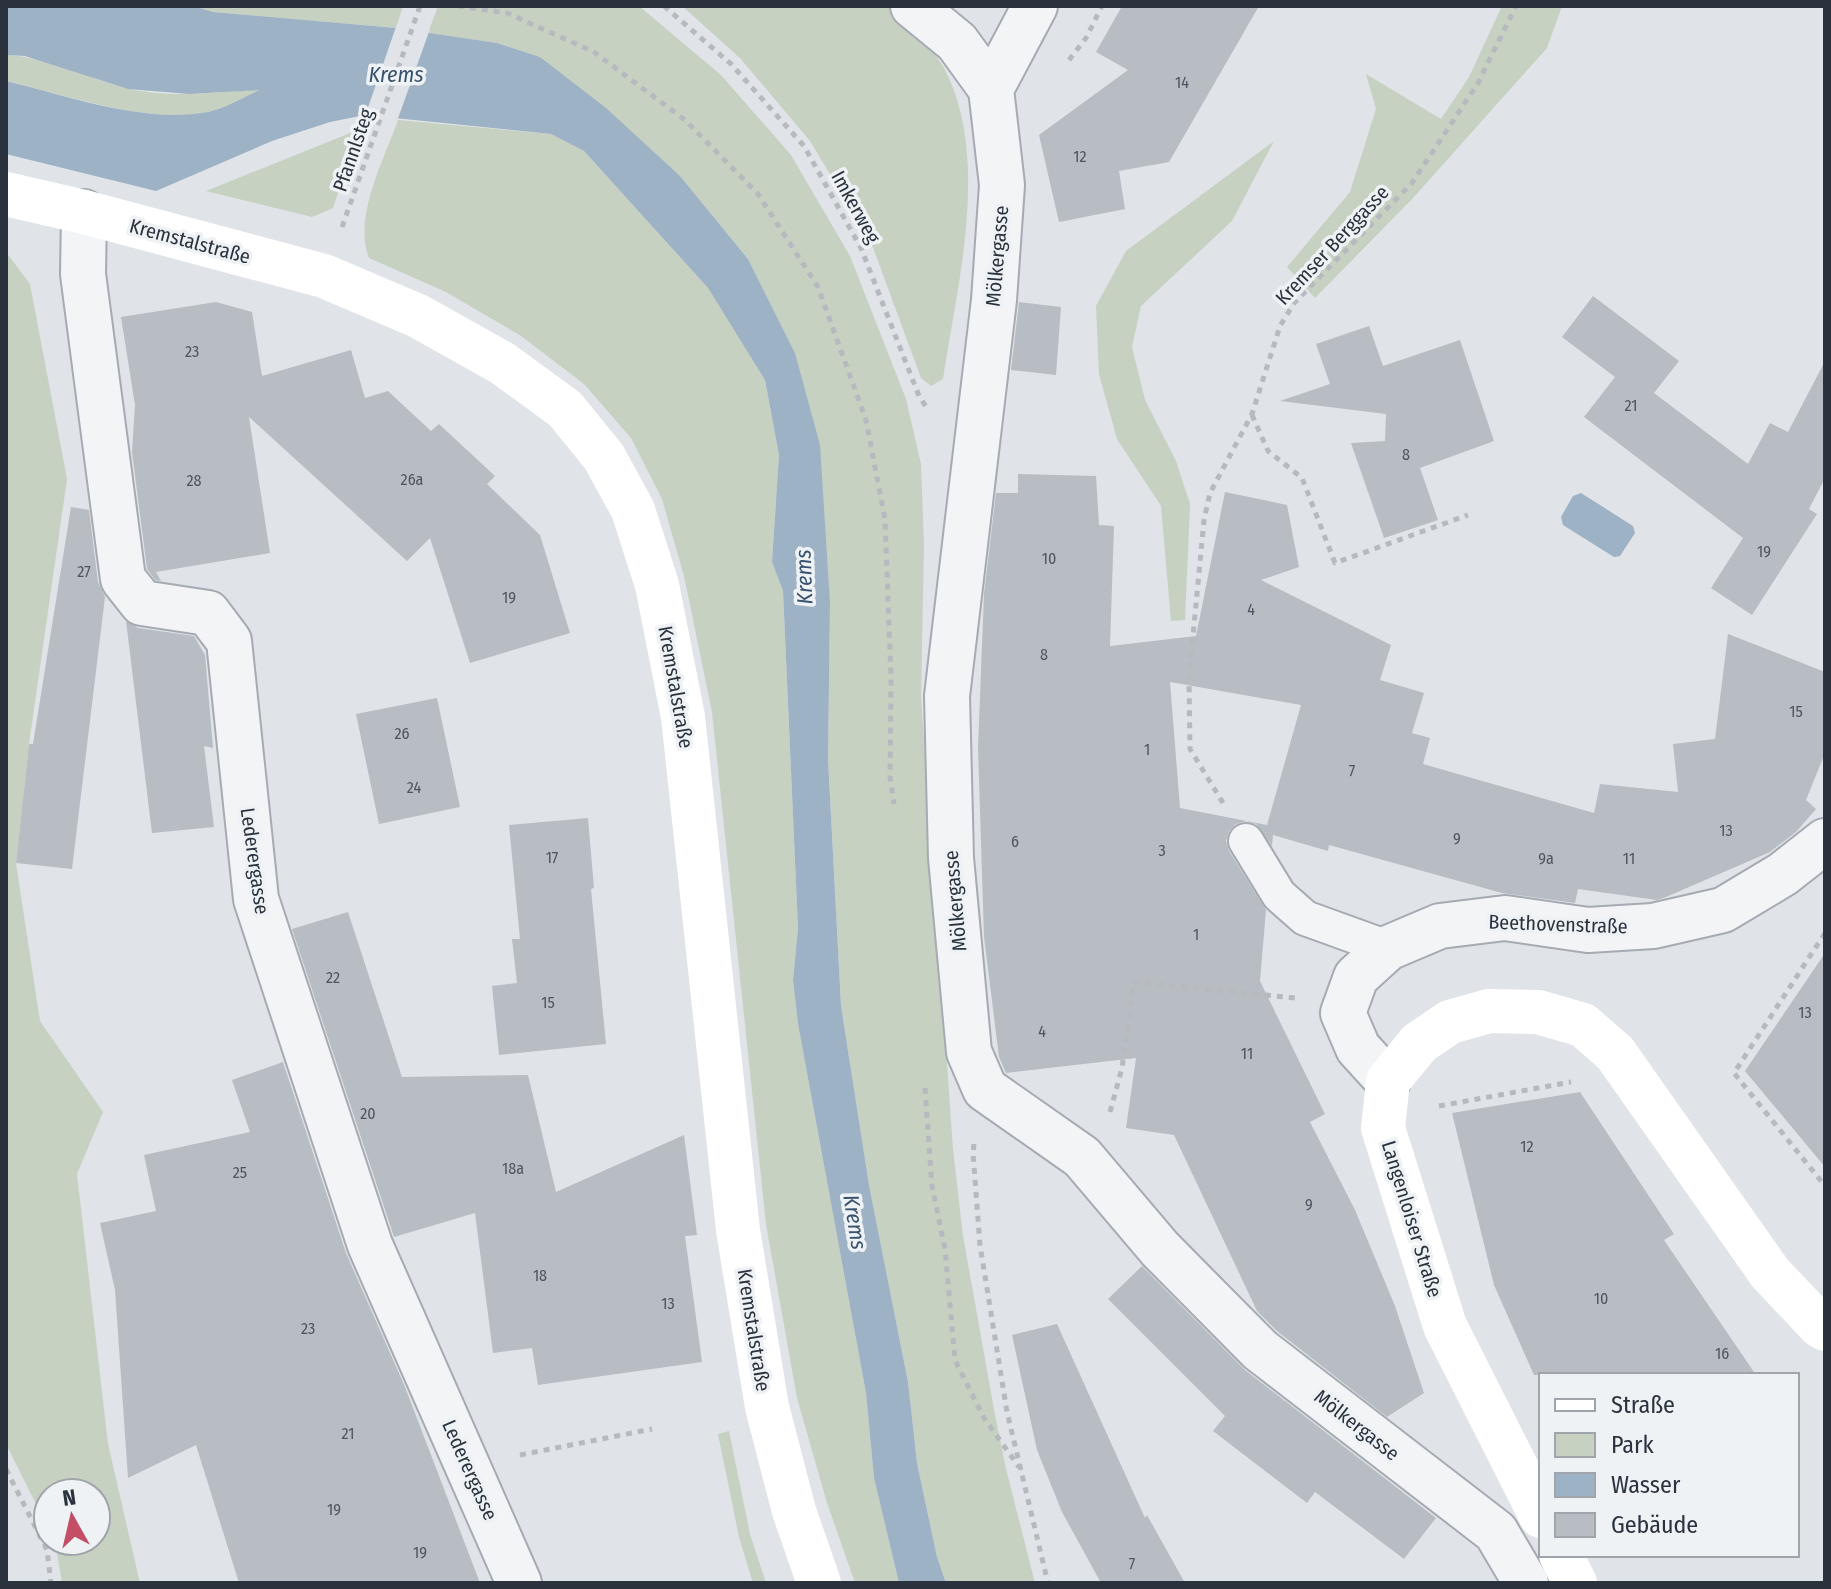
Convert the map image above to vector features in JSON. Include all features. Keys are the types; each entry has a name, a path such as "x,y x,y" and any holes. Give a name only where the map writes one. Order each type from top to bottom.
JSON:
{"main road":[{"name":"Kremstalstraße","path":"6,194 324,276 418,316 502,363 565,409 604,457 633,510 657,585 683,717 738,1230 767,1407 794,1511 819,1583"},
{"path":"1388,1081 1419,1043 1450,1022 1489,1011 1538,1012 1583,1025 1615,1053 1770,1273 1825,1329"},
{"name":"Langenloiser Straße","path":"1388,1081 1383,1128 1445,1326 1539,1512"},
{"path":"1562,1557 1575,1583"}],"street":[{"name":"Mölkergasse","path":"913,6 957,42 991,89 1002,185 994,300 947,696 951,858 969,1052 985,1089 1082,1157 1160,1249 1260,1350 1496,1532 1526,1583"},
{"path":"991,89 1035,6"},
{"name":"Lederergasse","path":"84,212 83,274 123,579 142,603 208,613 229,641 256,899 370,1245 519,1583"},
{"name":"Beethovenstraße","path":"1343,1013 1356,977 1388,948 1440,926 1505,918 1588,930 1653,926 1723,910 1783,874 1825,841"},
{"path":"1343,1013 1358,1048 1388,1081"}],"lane":[{"path":"1246,841 1279,895 1305,918 1388,948"}],"path":[{"name":"Pfannlsteg","path":"348,213 420,6"},
{"path":"458,6 507,13 594,52 685,120 758,194 818,287 866,420 885,519 891,678 890,776 894,805"},
{"path":"507,13 510,6"},
{"name":"Imkerweg","path":"664,6 731,64 804,146 861,248 919,396 940,431 976,445"},
{"name":"Kremser Berggasse","path":"1246,841 1190,749 1189,678 1204,520 1210,493 1252,414 1280,326 1294,303 1412,183 1478,83 1516,6"},
{"path":"1252,414 1268,451 1302,478 1335,563 1468,515"},
{"path":"1825,933 1734,1073 1825,1186"},
{"path":"1082,1157 1110,1111 1122,1068 1134,982 1287,996 1343,1013"},
{"path":"924,1076 932,1186 945,1249 955,1360 984,1418 1019,1467"},
{"path":"1437,1107 1582,1080"},
{"path":"973,1153 980,1245 1019,1467 1048,1583"},
{"path":"468,1465 652,1429"},
{"path":"6,1469 47,1550 51,1583"}],"green space":[{"path":"193,6 403,6 396,28 213,12"},
{"path":"438,6 639,6 721,75 791,155 850,256 906,399 921,464 924,545 921,697 953,1149 963,1236 995,1415 1035,1583 946,1583 937,1557 917,1463 908,1382 869,1185 841,1006 828,759 830,603 795,353 748,259 680,176 540,57 497,43 428,33"},
{"path":"682,6 888,6 937,56 948,76 960,111 968,186 962,266 943,379 931,386 921,378 871,242 810,141 740,58"},
{"path":"1502,6 1562,6 1547,48 1413,198 1315,298 1287,267 1350,192 1376,109 1366,74 1441,119 1469,77"},
{"path":"6,55 37,60 143,91 194,94 263,89 212,111 189,115 137,112 6,81"},
{"path":"398,120 551,134 584,151 708,288 765,380 779,455 772,562 783,591 798,928 793,980 798,1024 866,1393 874,1478 899,1583 855,1583 827,1503 797,1398 766,1224 712,712 684,576 662,499 631,438 584,384 521,336 446,292 369,258 365,242 367,207"},
{"path":"360,129 333,208 312,217 206,191"},
{"path":"1274,141 1232,221 1141,306 1132,347 1145,400 1176,461 1190,504 1185,620 1171,621 1161,506 1117,439 1099,374 1096,306 1126,251"},
{"path":"6,252 30,284 67,479 29,744 16,863 40,1021 103,1112 77,1174 108,1444 140,1583 62,1583 58,1557 112,1557 112,1477 32,1477 32,1496 6,1444"},
{"path":"729,1431 750,1534 766,1583 753,1583 739,1537 718,1434"}],"water":[{"name":"Krems","path":"6,6 193,6 213,12 396,28 497,43 540,57 606,108 680,176 748,259 795,353 820,445 830,603 828,759 841,1006 869,1185 908,1382 917,1463 937,1557 946,1583 899,1583 874,1478 866,1393 798,1024 793,980 798,928 783,591 772,562 779,455 765,380 708,288 584,151 551,134 365,115 330,122 272,141 156,191 6,154 6,81 107,107 184,115 208,112 260,90 189,94 128,89 25,56 6,55"},
{"path":"1581,493 1633,526 1635,533 1620,556 1614,557 1563,525 1561,517 1573,496"}],"pier":[{"path":"397,24 430,29 396,124 364,119"}],"building":[{"path":"1122,6 1259,6 1169,162 1119,171 1125,209 1059,222 1039,135 1128,70 1096,52"},
{"path":"1593,296 1679,361 1654,393 1748,464 1770,423 1788,432 1825,361 1825,478 1809,509 1817,514 1752,615 1711,588 1743,538 1584,417 1615,377 1562,337"},
{"path":"216,302 252,312 262,376 351,350 365,398 388,391 431,431 439,424 495,476 487,484 540,535 570,633 470,663 430,538 407,561 249,417 270,553 156,572 161,581 155,580 147,569 132,452 135,405 121,317"},
{"path":"1019,302 1061,307 1056,375 1011,370"},
{"path":"1369,326 1383,366 1460,340 1494,441 1420,468 1438,520 1384,538 1351,443 1385,441 1386,414 1280,401 1330,384 1316,344"},
{"path":"1018,474 1096,476 1099,525 1114,526 1110,646 1196,636 1225,492 1287,505 1299,567 1261,580 1391,645 1380,680 1424,693 1412,733 1430,738 1423,764 1594,813 1600,784 1678,792 1673,744 1715,739 1728,634 1825,672 1825,753 1806,800 1816,809 1796,832 1770,852 1657,900 1578,889 1575,903 1502,893 1329,845 1328,851 1273,835 1272,846 1256,824 1246,821 1236,824 1229,831 1226,841 1229,851 1266,910 1260,981 1325,1114 1310,1122 1355,1210 1395,1306 1424,1393 1387,1417 1277,1331 1257,1311 1174,1135 1126,1128 1136,1058 1006,1073 999,1057 984,937 978,748 984,594 996,493 1018,493","holes":["1170,682 1301,705 1267,825 1180,808"]},
{"path":"71,507 89,510 98,582 105,597 72,869 16,863 29,744 33,744"},
{"path":"126,621 138,628 194,636 205,655 213,748 204,746 214,827 152,833"},
{"path":"437,698 460,807 379,824 356,714"},
{"path":"588,818 594,888 591,889 606,1044 499,1055 492,986 517,983 512,939 520,939 509,825"},
{"path":"348,912 402,1077 528,1075 556,1192 684,1135 697,1235 685,1236 702,1362 538,1385 532,1348 493,1353 475,1213 394,1237 292,929"},
{"path":"1825,953 1825,1167 1745,1071"},
{"path":"283,1062 346,1253 405,1387 480,1583 239,1583 196,1445 128,1478 115,1290 100,1223 156,1211 144,1155 250,1132 232,1080"},
{"path":"1580,1092 1674,1234 1664,1240 1755,1373 1534,1375 1494,1285 1452,1113"},
{"path":"1142,1266 1245,1370 1436,1518 1404,1559 1315,1492 1307,1503 1213,1431 1225,1416 1108,1299"},
{"path":"1057,1324 1145,1518 1147,1515 1185,1583 1101,1583 1062,1512 1037,1450 1012,1335"}]}
